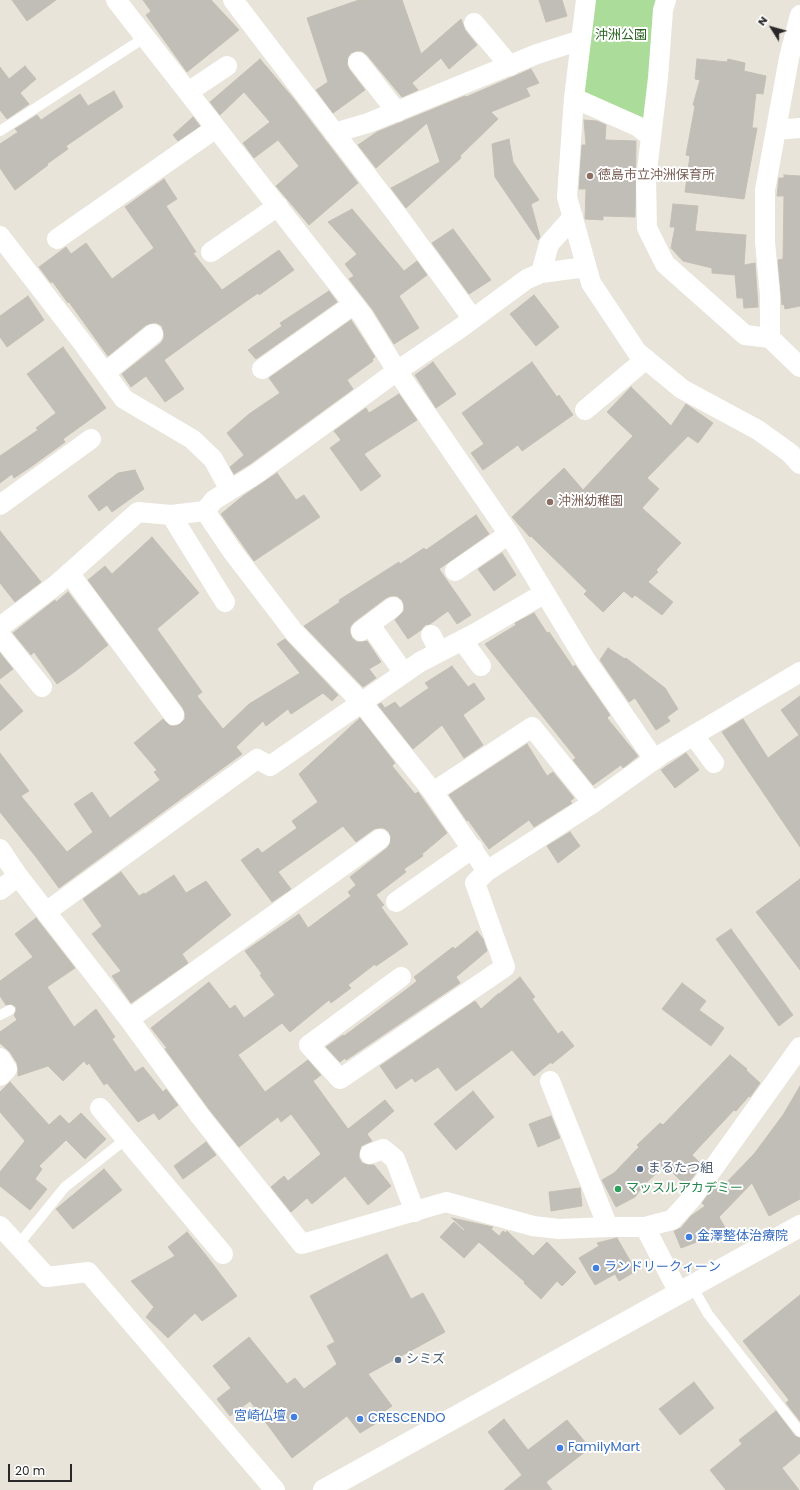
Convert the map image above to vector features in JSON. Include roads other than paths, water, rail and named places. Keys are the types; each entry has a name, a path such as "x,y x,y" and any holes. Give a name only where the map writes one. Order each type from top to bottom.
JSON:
{"street":[{"path":"116,0 144,38 278,206 363,316 396,370 509,534 585,658 654,759"},
{"path":"233,0 398,216 474,319"},
{"path":"586,0 574,98 567,196 591,283 637,352 682,389 758,430 790,453 800,464"},
{"path":"666,0 663,10 658,78 646,179 647,228 665,264 745,335 770,338 800,367"},
{"path":"770,338 770,295 765,242 765,190 789,58 800,15"},
{"path":"474,23 510,66"},
{"path":"334,133 368,123 537,54 581,40"},
{"path":"358,62 397,112"},
{"path":"188,92 227,66"},
{"path":"574,98 637,126 651,137"},
{"path":"57,239 216,128"},
{"path":"776,130 800,128"},
{"path":"211,252 278,206"},
{"path":"541,272 549,244 573,217"},
{"path":"0,236 124,399 192,439 213,459 230,490"},
{"path":"0,627 56,585 138,512 171,515 205,511 214,500 256,474 396,370 474,319 527,279 541,272 586,267"},
{"path":"262,369 354,304"},
{"path":"105,373 153,334"},
{"path":"585,410 646,359"},
{"path":"0,505 90,439"},
{"path":"205,511 232,551 294,632 362,703 433,792 487,870"},
{"path":"171,515 225,602"},
{"path":"455,571 509,534"},
{"path":"69,573 174,714"},
{"path":"46,912 257,759 270,766 362,703 420,662 436,643 462,640 545,593"},
{"path":"393,608 366,628 404,673"},
{"path":"0,635 42,687"},
{"path":"462,640 481,666"},
{"path":"401,977 308,1045 340,1080 505,967 475,883 487,870 593,803 654,759 800,672"},
{"path":"433,792 532,727 593,803"},
{"path":"694,736 714,763"},
{"path":"129,1019 380,839"},
{"path":"396,902 472,848"},
{"path":"0,849 18,876 129,1019 200,1116 302,1244 446,1202 533,1226 559,1229 608,1226 645,1227 672,1220 692,1198 800,1047"},
{"path":"0,890 18,876"},
{"path":"0,1058 7,1069 0,1076"},
{"path":"550,1080 608,1226"},
{"path":"100,1108 223,1254"},
{"path":"370,1154 383,1149 395,1159 415,1212"},
{"path":"0,1226 47,1277 88,1272 275,1490"},
{"path":"324,1490 800,1226"},
{"path":"645,1227 686,1289"}],"lane":[{"path":"0,131 144,38"},
{"path":"0,1016 10,1010"},
{"path":"18,1245 65,1187 126,1139"},
{"path":"686,1289 708,1314 800,1432"}],"place":[{"name":"徳島市立沖洲保育所","path":"590,176"},
{"name":"沖洲幼稚園","path":"550,502"},
{"name":"まるたつ組","path":"640,1169"},
{"name":"マッスルアカデミー","path":"618,1189"},
{"name":"金澤整体治療院","path":"689,1237"},
{"name":"ランドリークィーン","path":"596,1268"},
{"name":"シミズ","path":"398,1360"},
{"name":"宮崎仏壇","path":"294,1417"},
{"name":"CRESCENDO","path":"360,1419"},
{"name":"FamilyMart","path":"560,1448"}],"park label":[{"name":"沖洲公園","path":"621,36"}]}
